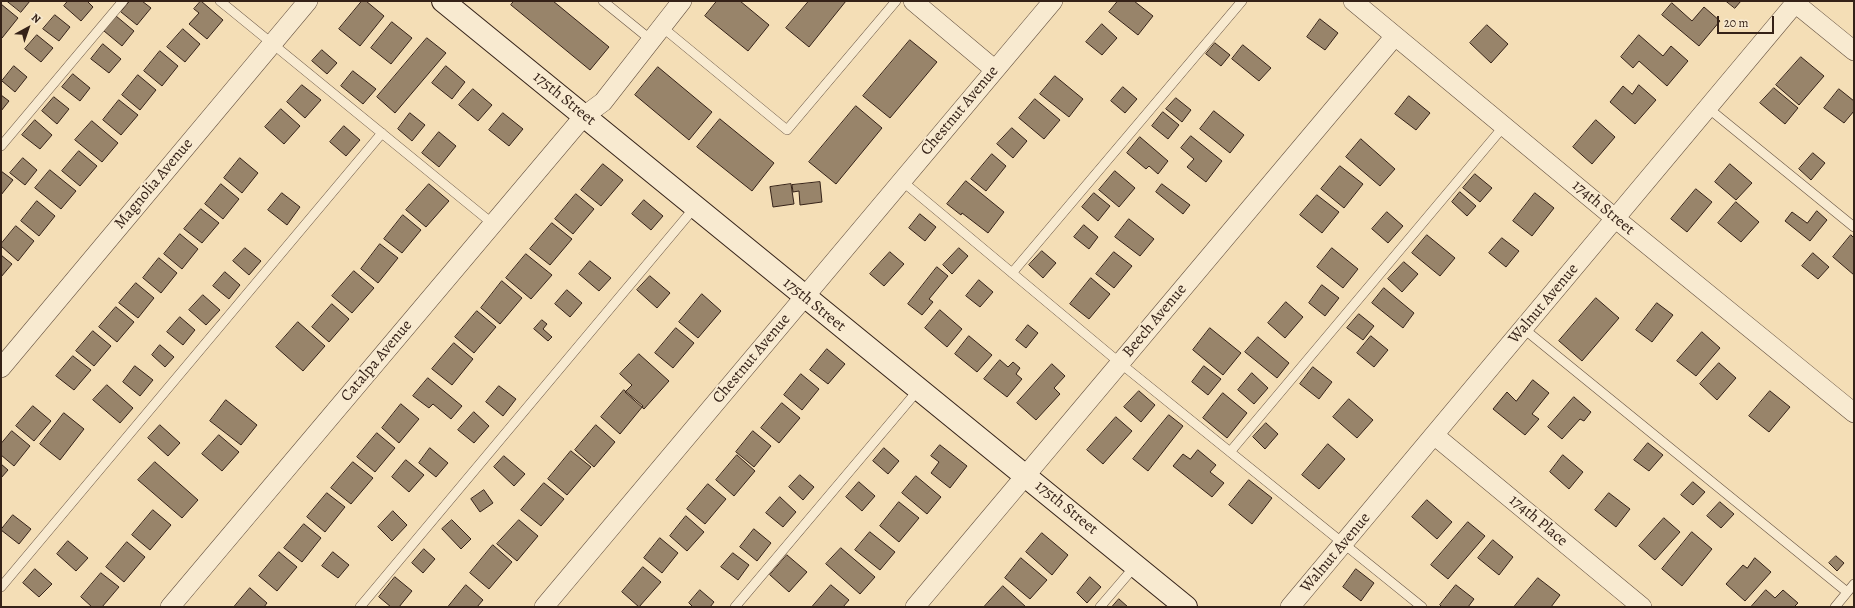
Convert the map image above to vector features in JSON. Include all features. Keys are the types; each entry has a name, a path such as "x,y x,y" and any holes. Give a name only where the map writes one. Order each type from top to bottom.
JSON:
{"street":[{"name":"Magnolia Avenue","path":"1,368 308,1"},
{"name":"175th Street","path":"443,1 1186,607"},
{"name":"Catalpa Avenue","path":"170,607 584,116 603,102 682,1"},
{"path":"913,1 994,69"},
{"name":"Chestnut Avenue","path":"544,607 902,181 994,69 1053,1"},
{"name":"174th Street","path":"1353,1 1616,219 1854,413"},
{"path":"1796,2 1854,51"},
{"name":"Walnut Avenue","path":"1290,607 1345,544 1434,435 1796,2"},
{"name":"Beech Avenue","path":"915,607 1395,36"},
{"name":"174th Place","path":"1434,435 1642,607"}],"lane":[{"path":"1,146 123,1"},
{"path":"220,1 493,224"},
{"path":"603,1 656,34 787,130 896,1"},
{"path":"1012,273 1242,1"},
{"path":"1708,108 1854,227"},
{"path":"1230,452 1504,126"},
{"path":"1,588 382,133"},
{"path":"902,181 1120,363 1422,607"},
{"path":"360,607 695,207"},
{"path":"1524,329 1847,592"},
{"path":"735,607 918,389"},
{"path":"1100,607 1136,565"},
{"path":"1835,607 1854,584"}],"building":[{"path":"7,1 30,1 21,12"},
{"path":"68,1 87,1 93,7 81,21 64,6"},
{"path":"130,1 142,1 151,8 137,25 121,12"},
{"path":"201,1 223,20 207,39 189,24 199,13 194,9"},
{"path":"362,1 366,1 384,16 360,46 339,29"},
{"path":"514,1 553,1 609,47 590,70 511,5"},
{"path":"717,1 740,1 769,25 748,51 705,16"},
{"path":"809,1 846,1 809,47 786,28"},
{"path":"1118,1 1134,1 1153,16 1138,35 1109,12"},
{"path":"1726,1 1741,1 1735,8"},
{"path":"1672,3 1692,21 1704,7 1720,21 1699,46 1662,15"},
{"path":"1,4 18,18 2,38 1,37"},
{"path":"55,15 70,27 59,41 43,29"},
{"path":"116,16 134,31 122,46 104,31"},
{"path":"1320,19 1338,33 1325,50 1307,37"},
{"path":"392,22 412,38 391,64 371,48"},
{"path":"1102,24 1117,38 1102,55 1086,42"},
{"path":"1487,25 1508,44 1491,63 1470,43"},
{"path":"183,29 200,44 185,62 167,47"},
{"path":"37,35 53,48 41,62 25,49"},
{"path":"1639,35 1663,56 1671,46 1688,61 1667,86 1639,61 1633,68 1621,57"},
{"path":"427,38 446,53 395,113 377,97"},
{"path":"910,40 937,62 890,118 863,96"},
{"path":"1215,43 1230,55 1221,66 1206,54"},
{"path":"103,44 121,59 109,73 91,59"},
{"path":"1243,45 1271,68 1259,81 1232,59"},
{"path":"322,50 337,63 327,74 312,61"},
{"path":"160,51 178,66 162,86 144,71"},
{"path":"1801,57 1824,76 1799,105 1776,85"},
{"path":"14,66 27,77 15,92 2,81"},
{"path":"446,66 465,82 452,99 432,83"},
{"path":"658,67 712,112 689,140 635,95"},
{"path":"353,71 376,89 363,104 341,86"},
{"path":"73,74 90,88 80,101 62,87"},
{"path":"138,75 156,90 140,110 122,95"},
{"path":"1055,76 1083,99 1069,117 1040,94"},
{"path":"302,85 321,100 305,118 287,102"},
{"path":"1639,85 1656,100 1635,124 1610,102 1623,86 1632,94"},
{"path":"1123,87 1137,99 1125,113 1111,101"},
{"path":"1774,88 1798,108 1785,124 1760,103"},
{"path":"473,89 492,105 478,121 459,105"},
{"path":"1839,89 1854,101 1854,111 1844,123 1824,108"},
{"path":"1,95 9,101 1,111"},
{"path":"1409,96 1430,113 1416,130 1395,114"},
{"path":"54,97 69,109 57,124 42,111"},
{"path":"1176,98 1191,110 1182,122 1166,109"},
{"path":"1035,99 1060,120 1044,139 1019,118"},
{"path":"119,100 138,115 121,135 103,120"},
{"path":"856,106 882,128 836,184 809,162"},
{"path":"281,109 300,126 284,144 265,127"},
{"path":"1214,111 1244,135 1230,153 1200,129"},
{"path":"1163,112 1179,125 1168,139 1152,126"},
{"path":"410,113 425,125 412,141 398,129"},
{"path":"503,113 523,129 509,146 489,130"},
{"path":"720,119 774,163 752,191 697,147"},
{"path":"35,120 52,135 40,149 22,135"},
{"path":"1596,120 1615,137 1592,164 1573,147"},
{"path":"92,121 118,143 102,162 75,140"},
{"path":"344,126 360,140 346,156 330,142"},
{"path":"1012,128 1027,141 1013,158 997,144"},
{"path":"439,132 456,146 439,167 422,153"},
{"path":"1191,136 1222,161 1206,182 1187,167 1194,159 1181,148"},
{"path":"1140,137 1168,161 1158,174 1149,166 1146,169 1127,153"},
{"path":"1361,139 1395,169 1380,186 1346,157"},
{"path":"79,151 97,166 80,186 62,171"},
{"path":"1813,153 1825,163 1811,180 1799,169"},
{"path":"992,154 1006,166 986,191 971,179"},
{"path":"23,158 37,170 25,185 10,173"},
{"path":"240,158 258,173 242,193 224,178"},
{"path":"603,164 623,180 601,206 581,190"},
{"path":"1730,164 1752,183 1736,200 1715,182"},
{"path":"1340,166 1363,184 1344,208 1321,189"},
{"path":"50,170 76,191 61,209 35,188"},
{"path":"1,171 13,180 1,195"},
{"path":"1115,171 1135,188 1119,207 1099,190"},
{"path":"1475,174 1492,188 1480,202 1463,188"},
{"path":"966,181 1004,212 988,233 962,213 961,215 947,204"},
{"path":"820,182 822,202 800,205 799,191 793,192 792,185"},
{"path":"221,184 239,199 223,219 205,204"},
{"path":"429,184 449,201 426,227 406,210"},
{"path":"791,184 794,204 773,207 770,187"},
{"path":"1162,184 1190,205 1183,214 1156,192"},
{"path":"1696,189 1712,202 1687,232 1671,219"},
{"path":"1460,192 1476,206 1467,216 1452,202"},
{"path":"282,193 300,207 287,225 268,210"},
{"path":"1094,193 1110,206 1098,221 1082,207"},
{"path":"1535,193 1554,208 1532,236 1513,221"},
{"path":"576,194 594,209 573,234 555,219"},
{"path":"1317,195 1339,212 1322,233 1300,215"},
{"path":"644,200 663,216 651,230 632,214"},
{"path":"37,201 55,216 39,236 21,221"},
{"path":"1736,202 1759,222 1741,242 1718,223"},
{"path":"201,209 219,223 202,243 184,229"},
{"path":"1817,211 1827,220 1810,241 1785,221 1792,212 1807,223"},
{"path":"1387,212 1403,226 1388,243 1372,229"},
{"path":"920,214 936,227 925,241 909,228"},
{"path":"403,215 421,230 402,253 384,239"},
{"path":"1129,219 1154,239 1140,256 1115,237"},
{"path":"552,223 572,239 550,265 530,249"},
{"path":"1084,225 1098,237 1089,249 1074,237"},
{"path":"16,226 34,241 18,261 1,246"},
{"path":"180,234 198,249 182,269 164,254"},
{"path":"1427,235 1455,258 1440,276 1412,253"},
{"path":"1851,235 1854,238 1854,275 1833,257"},
{"path":"1502,238 1519,251 1506,267 1489,253"},
{"path":"380,244 398,258 378,283 361,269"},
{"path":"245,248 261,261 249,275 233,261"},
{"path":"959,248 968,256 952,274 943,265"},
{"path":"1332,248 1358,269 1343,288 1317,267"},
{"path":"1042,251 1056,263 1043,278 1029,265"},
{"path":"890,252 904,264 884,286 870,274"},
{"path":"1114,252 1132,266 1114,288 1096,274"},
{"path":"1813,253 1829,267 1818,279 1802,266"},
{"path":"526,254 552,275 531,299 506,278"},
{"path":"1,255 12,264 1,277"},
{"path":"159,258 177,273 161,293 143,278"},
{"path":"590,261 611,278 599,291 579,274"},
{"path":"1404,262 1418,274 1402,292 1388,279"},
{"path":"937,267 948,276 929,299 933,302 922,315 908,304"},
{"path":"354,271 374,288 352,313 332,296"},
{"path":"225,272 240,285 229,299 213,286"},
{"path":"650,276 670,293 657,308 637,290"},
{"path":"1091,278 1110,294 1089,319 1070,304"},
{"path":"979,280 993,292 980,307 966,296"},
{"path":"502,281 522,298 500,324 481,308"},
{"path":"136,283 154,298 138,318 119,303"},
{"path":"1322,285 1339,298 1325,316 1309,303"},
{"path":"1384,288 1414,313 1403,328 1372,303"},
{"path":"567,290 582,303 570,317 555,304"},
{"path":"702,294 721,311 698,338 679,322"},
{"path":"203,295 220,310 206,325 189,310"},
{"path":"1596,298 1619,318 1582,361 1559,341"},
{"path":"1286,302 1303,317 1285,338 1268,323"},
{"path":"1657,303 1673,315 1652,342 1636,330"},
{"path":"332,304 349,319 329,342 312,327"},
{"path":"116,307 134,322 117,342 99,327"},
{"path":"940,310 962,329 947,347 925,328"},
{"path":"477,311 496,327 474,353 455,337"},
{"path":"1359,314 1374,326 1363,340 1347,328"},
{"path":"180,317 195,330 183,345 167,332"},
{"path":"542,320 547,324 543,329 552,337 548,341 534,329"},
{"path":"298,322 325,346 303,371 276,347"},
{"path":"1028,325 1038,333 1026,348 1016,340"},
{"path":"676,328 694,343 673,368 655,353"},
{"path":"1210,328 1241,353 1223,375 1193,350"},
{"path":"93,331 111,346 94,366 76,351"},
{"path":"1702,332 1720,348 1696,376 1677,361"},
{"path":"969,336 992,355 977,372 955,354"},
{"path":"1371,336 1388,350 1374,367 1357,353"},
{"path":"1258,337 1289,363 1277,378 1245,352"},
{"path":"454,343 473,359 452,385 432,369"},
{"path":"160,345 174,357 165,367 152,355"},
{"path":"827,349 845,364 828,384 810,370"},
{"path":"639,354 669,381 644,409 625,392 632,385 620,374"},
{"path":"73,356 91,370 74,390 56,376"},
{"path":"1000,360 1008,367 1013,362 1020,368 1016,374 1022,379 1007,397 984,379"},
{"path":"1719,363 1736,378 1717,400 1700,384"},
{"path":"1052,364 1065,376 1054,388 1060,394 1036,420 1017,403"},
{"path":"135,366 153,380 140,396 123,382"},
{"path":"1204,366 1221,379 1208,395 1192,382"},
{"path":"1313,367 1332,382 1319,399 1300,384"},
{"path":"1252,373 1268,388 1254,404 1238,390"},
{"path":"801,374 819,389 802,410 784,395"},
{"path":"428,378 462,406 451,419 433,404 429,408 413,396"},
{"path":"1533,380 1549,393 1532,414 1539,419 1525,435 1493,409 1507,392 1516,401"},
{"path":"107,385 133,408 120,423 93,400"},
{"path":"499,386 516,399 503,416 486,402"},
{"path":"624,390 643,406 620,434 601,417"},
{"path":"1139,391 1155,405 1141,422 1124,407"},
{"path":"1770,391 1790,407 1769,432 1749,416"},
{"path":"1223,393 1247,413 1227,438 1203,418"},
{"path":"1574,397 1591,412 1584,421 1580,419 1562,439 1548,427"},
{"path":"1349,399 1373,420 1357,438 1333,417"},
{"path":"226,400 257,425 241,445 210,421"},
{"path":"782,403 800,418 779,443 761,428"},
{"path":"401,404 419,419 399,443 382,428"},
{"path":"33,406 51,421 34,441 16,426"},
{"path":"474,412 489,426 474,443 458,430"},
{"path":"64,413 84,429 60,460 40,444"},
{"path":"1169,415 1183,426 1148,471 1133,459"},
{"path":"1116,417 1132,431 1103,464 1087,450"},
{"path":"1266,423 1278,434 1265,449 1253,437"},
{"path":"160,425 180,443 168,456 148,438"},
{"path":"596,425 615,442 594,467 575,450"},
{"path":"12,431 30,446 14,466 1,455 1,444"},
{"path":"753,431 771,446 754,467 736,452"},
{"path":"377,433 395,448 375,472 357,457"},
{"path":"219,435 239,452 222,471 202,454"},
{"path":"1648,443 1663,455 1649,471 1634,460"},
{"path":"1328,444 1345,459 1319,489 1302,475"},
{"path":"940,445 967,466 950,488 931,473 939,462 931,456"},
{"path":"430,448 448,463 436,477 419,463"},
{"path":"884,448 899,461 888,474 873,461"},
{"path":"1198,450 1216,465 1210,472 1224,483 1212,497 1173,466 1183,454 1190,459"},
{"path":"571,451 591,467 567,495 548,479"},
{"path":"737,455 755,471 734,496 716,480"},
{"path":"1563,455 1583,472 1569,489 1550,472"},
{"path":"504,456 525,474 514,486 494,467"},
{"path":"406,460 424,475 409,492 392,477"},
{"path":"155,462 198,500 182,518 138,480"},
{"path":"353,462 373,478 351,504 331,488"},
{"path":"1,464 8,470 1,478"},
{"path":"800,475 814,487 803,500 789,487"},
{"path":"916,476 941,497 927,514 902,493"},
{"path":"1249,480 1272,498 1252,524 1229,505"},
{"path":"859,482 875,496 862,511 846,497"},
{"path":"1693,482 1705,492 1693,505 1681,495"},
{"path":"544,483 564,499 541,526 521,510"},
{"path":"708,484 726,499 705,524 687,509"},
{"path":"484,490 493,503 480,512 471,499"},
{"path":"327,493 345,507 325,532 307,517"},
{"path":"1609,493 1630,509 1616,527 1595,510"},
{"path":"780,497 796,512 783,527 766,513"},
{"path":"1427,500 1452,522 1437,539 1412,517"},
{"path":"899,502 919,518 899,542 880,526"},
{"path":"1720,502 1734,514 1721,528 1707,516"},
{"path":"153,510 171,525 150,550 132,535"},
{"path":"393,511 407,525 392,541 378,527"},
{"path":"13,515 31,529 19,544 1,530"},
{"path":"686,516 704,532 687,551 670,536"},
{"path":"1664,518 1680,532 1655,560 1639,546"},
{"path":"452,520 471,539 461,549 442,529"},
{"path":"519,520 538,536 517,561 497,544"},
{"path":"1468,522 1485,536 1448,579 1431,565"},
{"path":"304,524 321,538 302,562 284,548"},
{"path":"754,529 771,543 757,561 740,547"},
{"path":"870,532 895,552 880,570 855,550"},
{"path":"1692,532 1712,549 1682,586 1662,569"},
{"path":"1042,533 1068,555 1052,575 1026,552"},
{"path":"660,538 678,553 662,573 644,558"},
{"path":"1493,540 1513,557 1499,575 1478,558"},
{"path":"68,541 88,558 76,571 57,554"},
{"path":"127,542 145,557 124,582 106,567"},
{"path":"493,545 512,562 489,589 470,573"},
{"path":"841,548 875,577 860,594 826,564"},
{"path":"424,549 435,559 423,573 412,563"},
{"path":"279,552 297,567 277,591 259,576"},
{"path":"333,552 349,565 338,578 322,566"},
{"path":"733,553 749,565 738,580 721,567"},
{"path":"787,555 807,572 789,592 770,575"},
{"path":"1836,556 1844,563 1837,571 1829,563"},
{"path":"1021,558 1047,580 1030,599 1005,578"},
{"path":"1755,558 1771,572 1745,601 1726,584 1743,565 1747,568"},
{"path":"643,567 661,582 639,607 622,592"},
{"path":"35,569 52,584 39,597 23,583"},
{"path":"1356,569 1374,583 1361,601 1343,587"},
{"path":"101,573 119,587 102,607 92,607 81,597"},
{"path":"395,577 412,591 399,607 391,607 379,597"},
{"path":"1090,577 1101,587 1087,603 1077,593"},
{"path":"1538,578 1560,595 1551,607 1514,607"},
{"path":"466,585 483,600 477,607 448,607"},
{"path":"831,585 849,600 843,607 812,607"},
{"path":"1456,585 1474,599 1468,607 1442,607 1440,605"},
{"path":"1003,586 1026,607 984,607"},
{"path":"250,588 267,603 264,607 234,607"},
{"path":"700,590 714,602 710,607 693,607 689,603"},
{"path":"1766,590 1775,598 1783,590 1798,603 1794,607 1751,607"},
{"path":"1119,599 1128,607 1112,607"}]}
